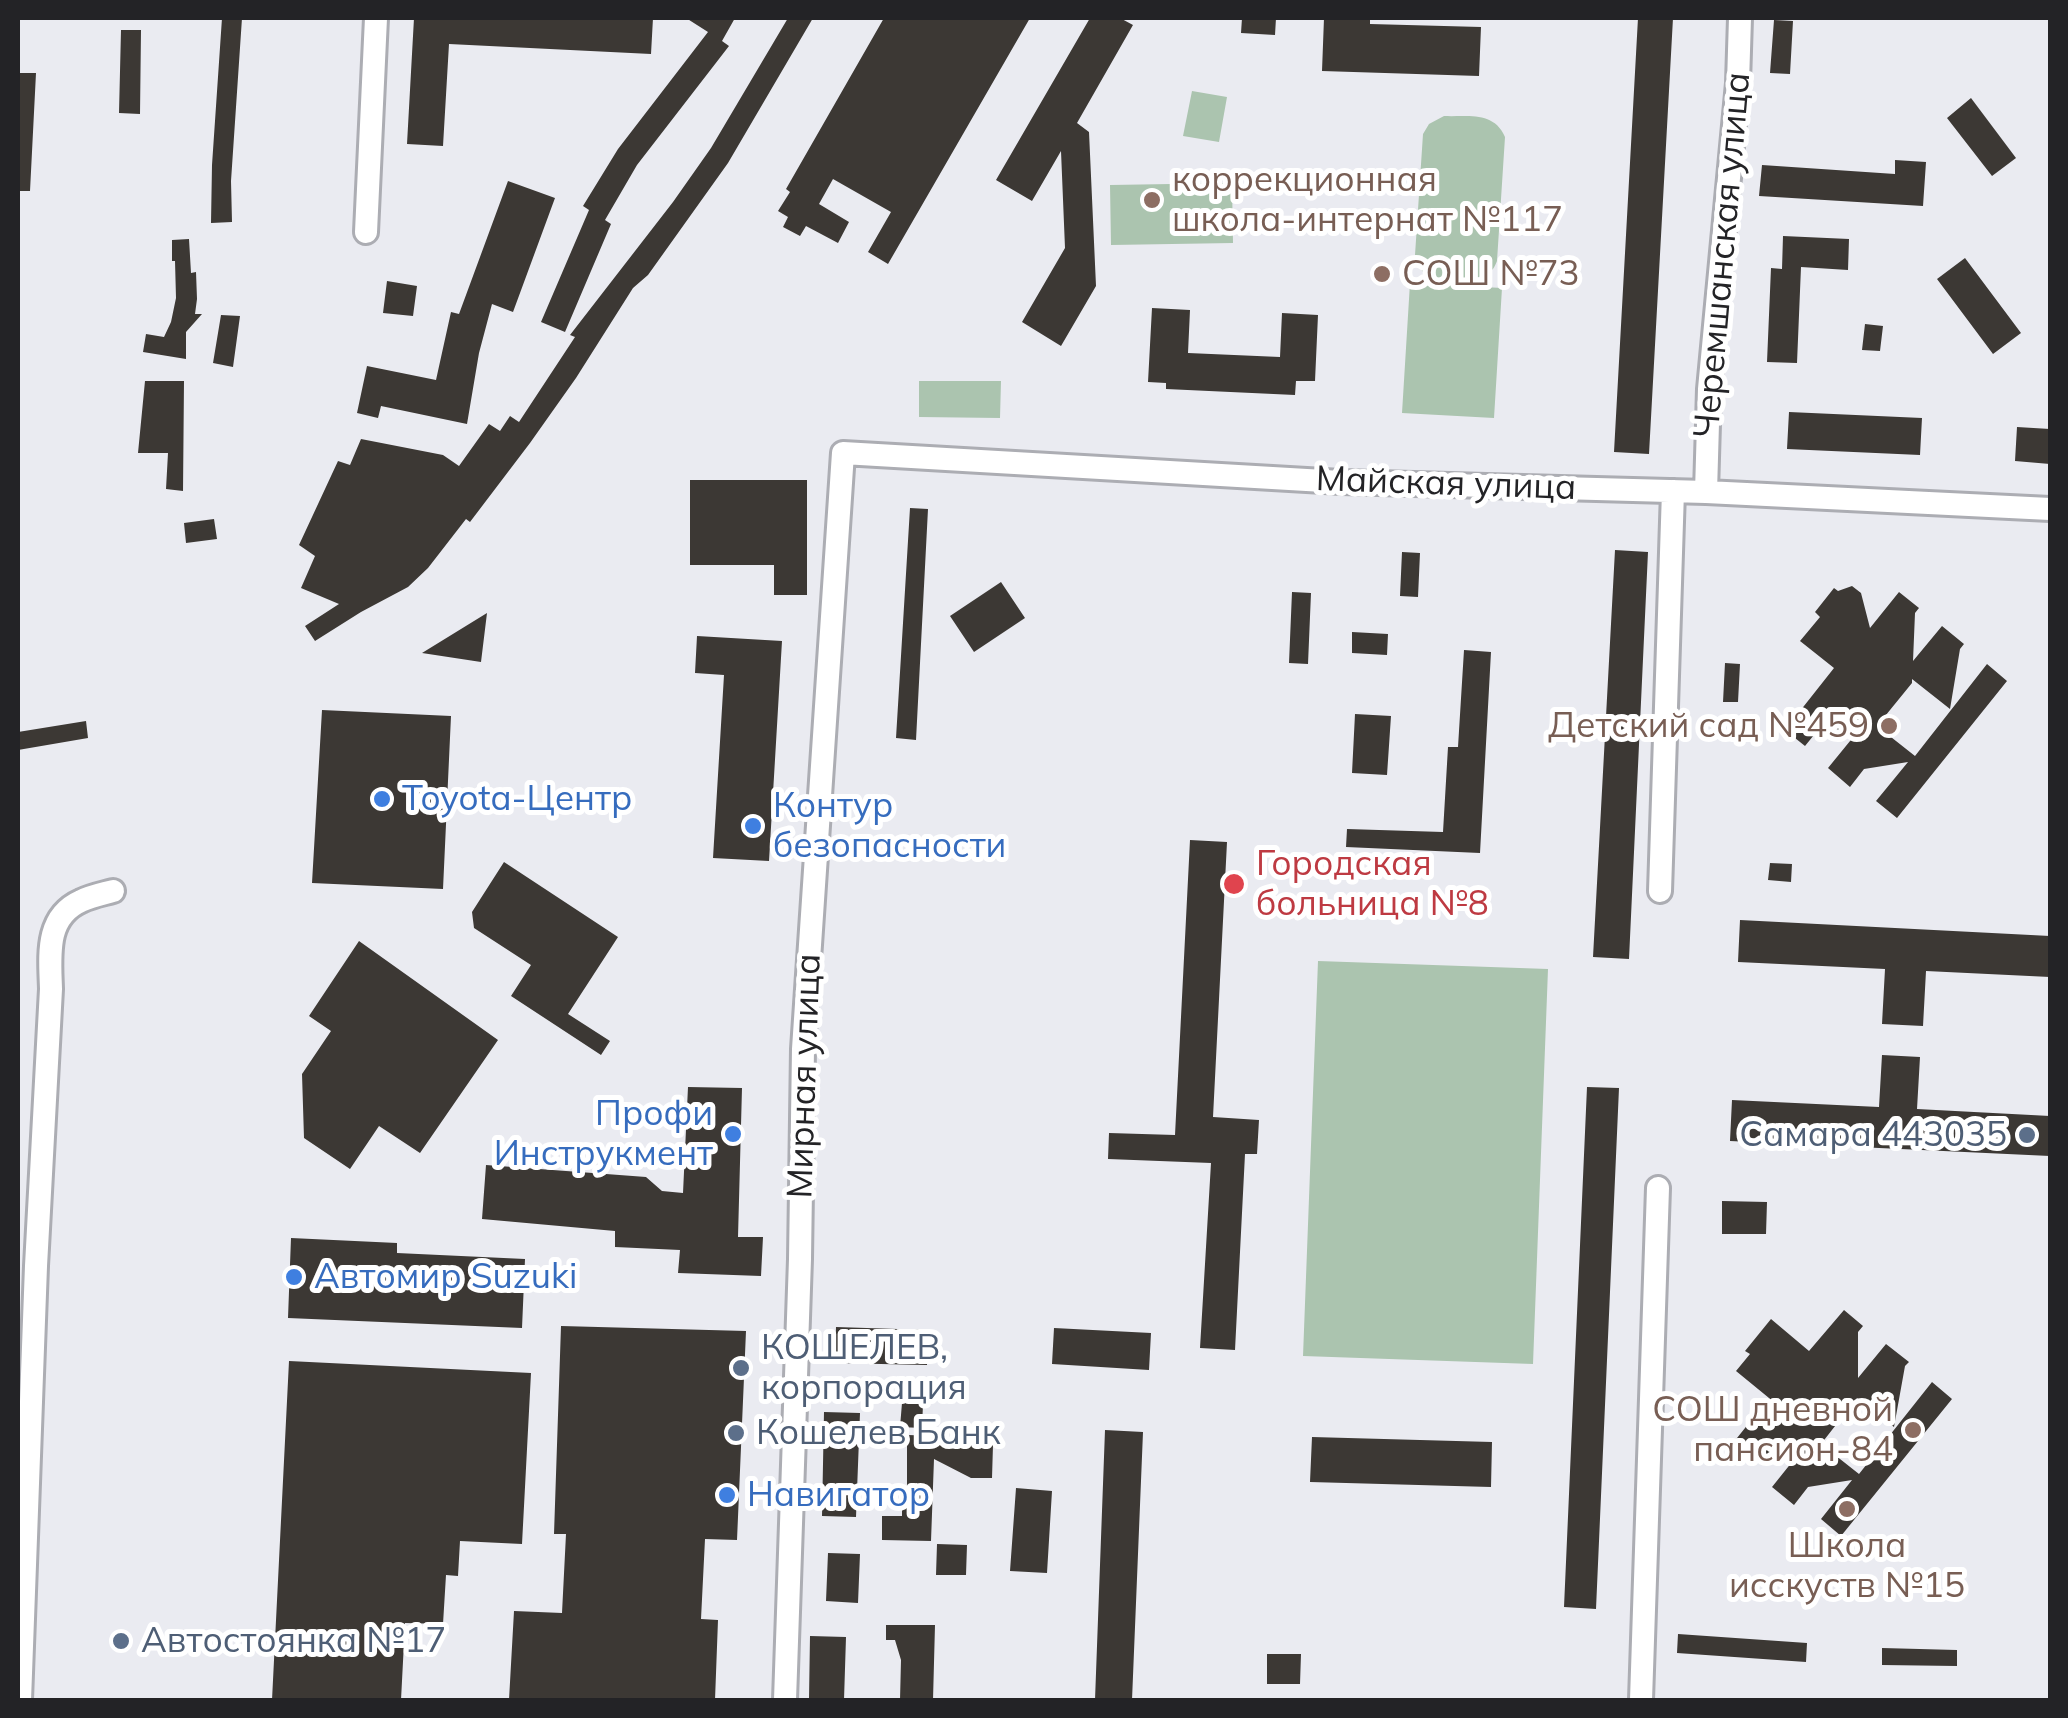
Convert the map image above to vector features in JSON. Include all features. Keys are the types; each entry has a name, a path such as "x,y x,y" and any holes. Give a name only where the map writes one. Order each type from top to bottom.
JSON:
{"street":[{"path":"366,232 376,18"},
{"name":"Черемшанская улица","path":"1706,492 1709,389 1738,82 1740,18"},
{"name":"Майская улица","path":"842,453 1341,482 1706,492 2050,509"},
{"name":"Мирная улица","path":"785,1700 800,1260 802,1050 842,453"},
{"path":"1660,891 1674,491"},
{"path":"20,1700 50,950 54,924 76,902 113,890"},
{"path":"1641,1700 1658,1188"}],"green space":[{"path":"1192,91 1227,97 1219,142 1183,136"},
{"path":"1444,116 1487,119 1505,137 1497,261 1489,273 1475,278 1433,277 1420,269 1415,258 1423,134 1429,124"},
{"path":"1232,183 1233,243 1111,245 1110,185"},
{"path":"1410,283 1502,288 1494,418 1402,413"},
{"path":"919,381 1001,381 1000,418 919,417"},
{"path":"1318,961 1548,969 1533,1364 1303,1356"}],"building":[{"path":"222,18 242,18 231,181 232,222 211,223 212,165"},
{"path":"414,18 653,18 651,54 449,44 443,146 407,144"},
{"path":"686,18 735,18 722,41 729,46 637,165 605,220 611,224 565,332 541,322 589,210 583,206 618,149 708,32"},
{"path":"788,18 813,18 728,163 648,275 633,288 530,443 470,522 466,519 408,587 315,641 305,626 339,604 301,588 315,556 299,545 338,461 350,465 361,439 443,455 459,466 489,424 500,431 510,416 519,422 575,337 570,335 711,148"},
{"path":"884,18 1030,18 888,264 868,252 891,212 833,179 819,204 849,222 838,243 806,226 800,236 783,227 788,217 778,211 790,192 786,189"},
{"path":"1090,18 1120,18 1133,25 1077,123 1089,132 1096,286 1061,346 1022,322 1065,248 1061,151 1032,201 996,180"},
{"path":"1242,18 1276,18 1275,35 1241,33"},
{"path":"1324,18 1370,18 1370,24 1481,27 1479,76 1322,71"},
{"path":"1638,18 1673,18 1649,454 1614,452"},
{"path":"1774,20 1793,21 1790,74 1770,73"},
{"path":"121,30 141,30 140,114 119,113"},
{"path":"18,73 36,73 30,191 18,191"},
{"path":"1971,98 2016,158 1992,176 1947,118"},
{"path":"1895,160 1926,162 1923,206 1759,196 1762,165 1895,174"},
{"path":"508,181 555,198 513,312 492,304 467,424 381,406 378,418 357,413 367,366 436,380 451,312 459,314"},
{"path":"1783,236 1849,239 1848,270 1801,267 1797,363 1767,362 1771,268 1782,269"},
{"path":"189,239 191,273 196,272 195,314 202,314 186,332 186,359 143,352 146,334 164,337 171,322 176,298 172,240"},
{"path":"1965,258 2021,333 1993,354 1937,279"},
{"path":"387,281 417,286 413,316 383,313"},
{"path":"1152,308 1190,310 1188,353 1280,357 1282,313 1318,315 1315,381 1296,381 1295,395 1166,389 1166,383 1148,382"},
{"path":"221,315 240,316 233,367 213,363"},
{"path":"1865,324 1883,326 1880,351 1862,350"},
{"path":"145,381 184,381 183,491 166,489 168,453 138,453"},
{"path":"1789,412 1922,418 1920,455 1787,449"},
{"path":"2017,427 2050,429 2050,464 2015,461"},
{"path":"690,480 807,480 807,595 774,595 774,565 690,565"},
{"path":"910,508 928,509 916,740 896,738"},
{"path":"214,519 217,539 186,543 184,523"},
{"path":"1615,550 1648,552 1629,959 1593,957"},
{"path":"1402,552 1420,553 1418,597 1400,596"},
{"path":"1001,582 1025,618 974,652 950,616"},
{"path":"1852,586 1861,593 1870,628 1899,592 1919,608 1915,613 1913,661 1942,626 1964,644 1950,709 1912,679 1877,726 1915,756 1987,664 2007,681 1897,818 1876,801 1908,762 1864,769 1850,787 1828,768 1859,730 1835,734 1836,708 1805,746 1785,730 1834,668 1800,641 1820,617 1815,612 1834,588 1838,591"},
{"path":"1292,592 1311,593 1308,664 1289,663"},
{"path":"487,613 481,662 422,653"},
{"path":"1352,632 1388,634 1387,655 1352,653"},
{"path":"697,636 782,641 769,861 713,858 724,675 695,673"},
{"path":"1464,650 1491,652 1480,853 1346,847 1347,829 1443,832 1448,747 1458,747"},
{"path":"1725,663 1740,664 1738,702 1723,702"},
{"name":"Toyota-Центр","path":"322,710 451,716 443,889 312,883"},
{"path":"1355,714 1391,716 1387,775 1352,773"},
{"path":"86,721 88,738 18,750 18,732"},
{"path":"1190,840 1227,842 1213,1117 1259,1120 1257,1154 1245,1154 1235,1350 1200,1348 1211,1163 1108,1159 1109,1133 1175,1135"},
{"path":"504,862 618,937 568,1014 610,1041 601,1055 511,996 531,965 474,928 472,912"},
{"path":"1770,863 1792,864 1791,882 1768,880"},
{"path":"1740,920 2050,936 2050,977 1926,971 1923,1026 1882,1024 1885,969 1738,962"},
{"path":"359,941 498,1040 420,1153 379,1126 350,1169 304,1138 302,1074 331,1031 309,1016"},
{"path":"1882,1055 1920,1057 1917,1109 2050,1116 2050,1156 1730,1141 1732,1100 1879,1107"},
{"path":"688,1087 742,1088 738,1237 763,1237 761,1276 678,1273 680,1250 615,1247 615,1231 482,1219 486,1165 646,1177 662,1191 683,1193"},
{"path":"1587,1087 1619,1088 1596,1609 1564,1607"},
{"path":"1722,1201 1767,1202 1766,1234 1722,1234"},
{"path":"291,1238 397,1243 397,1253 525,1259 522,1328 288,1318"},
{"path":"1844,1310 1863,1326 1858,1332 1858,1378 1886,1344 1909,1362 1894,1427 1857,1398 1821,1444 1859,1474 1932,1382 1952,1399 1841,1536 1821,1519 1852,1480 1808,1487 1794,1505 1772,1487 1804,1447 1755,1457 1750,1464 1729,1448 1769,1398 1736,1371 1750,1354 1745,1351 1771,1319 1809,1351"},
{"path":"561,1326 746,1331 737,1540 705,1539 701,1619 718,1620 715,1700 509,1700 514,1611 562,1613 566,1534 554,1534"},
{"path":"836,1327 928,1330 927,1365 835,1363"},
{"path":"1054,1328 1151,1333 1149,1370 1052,1364"},
{"path":"289,1361 531,1373 522,1544 460,1541 458,1576 446,1575 443,1624 405,1623 401,1700 272,1700"},
{"path":"902,1403 923,1404 922,1428 900,1427"},
{"path":"824,1412 860,1413 856,1517 822,1516"},
{"path":"1105,1430 1143,1432 1132,1700 1095,1700"},
{"path":"908,1435 936,1436 935,1442 993,1445 992,1478 971,1478 934,1459 931,1541 882,1540 882,1516 902,1516 907,1446 894,1440 907,1441"},
{"path":"1312,1437 1492,1442 1491,1487 1310,1482"},
{"path":"1016,1488 1052,1491 1047,1573 1010,1571"},
{"path":"937,1544 967,1545 966,1575 936,1575"},
{"path":"828,1553 860,1554 858,1603 826,1601"},
{"path":"886,1625 935,1625 933,1700 900,1700 901,1660 895,1640 886,1640"},
{"path":"1678,1634 1807,1643 1806,1662 1677,1653"},
{"path":"810,1636 846,1637 844,1700 809,1700"},
{"path":"1882,1648 1957,1650 1957,1666 1882,1665"},
{"path":"1267,1654 1301,1654 1300,1684 1267,1684"}],"place":[{"name":"коррекционная школа-интернат №117","path":"1152,200"},
{"name":"СОШ №73","path":"1382,274"},
{"name":"Детский сад №459","path":"1889,726"},
{"name":"Toyota-Центр","path":"382,799"},
{"name":"Контур безопасности","path":"753,826"},
{"name":"Городская больница №8","path":"1234,884"},
{"name":"Профи Инструкмент","path":"733,1134"},
{"name":"Самара 443035","path":"2027,1135"},
{"name":"Автомир Suzuki","path":"294,1277"},
{"name":"КОШЕЛЕВ, корпорация","path":"741,1368"},
{"name":"СОШ дневной пансион-84","path":"1913,1430"},
{"name":"Кошелев Банк","path":"736,1433"},
{"name":"Навигатор","path":"727,1495"},
{"name":"Школа исскуств №15","path":"1847,1509"},
{"name":"Автостоянка №17","path":"121,1641"}]}
